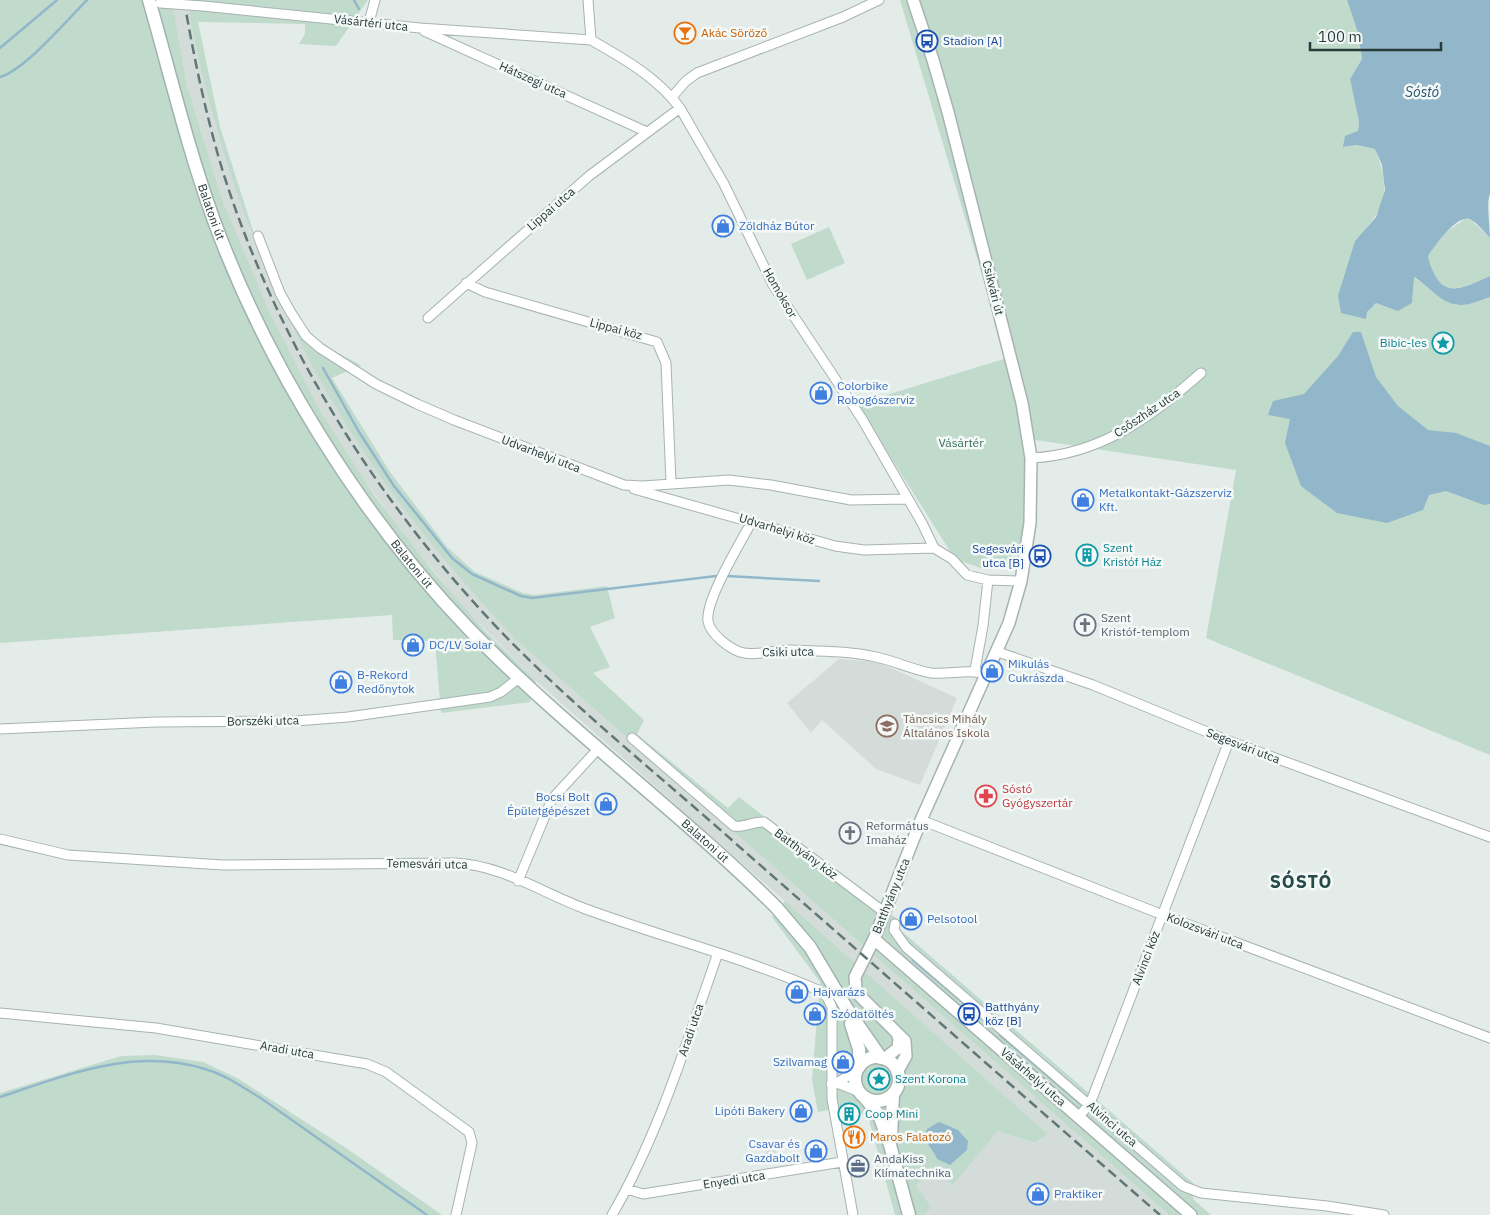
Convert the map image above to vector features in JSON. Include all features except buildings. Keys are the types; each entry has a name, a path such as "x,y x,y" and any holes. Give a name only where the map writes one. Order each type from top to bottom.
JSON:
{"main road":[{"name":"Balatoni út","path":"153,2 186,140 213,218 245,295 279,364 333,454 393,538 454,612 519,678 776,907 810,947 847,1009 882,1058"},
{"name":"Balatoni út","path":"847,1009 859,1049 858,1069"},
{"path":"890,1145 893,1094 899,1081 898,1072 892,1064 882,1058 868,1059 858,1069 855,1082 862,1094 879,1114 890,1145 909,1215"},
{"path":"862,1094 875,1101 888,1098 893,1094"}],"street":[{"path":"369,22 375,0"},
{"path":"588,0 591,40"},
{"path":"672,97 696,73 842,17 879,0"},
{"name":"Csikvári út","path":"913,0 933,60 957,147 1022,403 1031,458 1030,523 1021,581"},
{"name":"Vásártéri utca","path":"153,2 314,16 420,28 591,40"},
{"name":"Hátszegi utca","path":"420,28 647,132"},
{"name":"Homoksor","path":"591,40 629,62 672,97 680,108 724,184 774,285 862,419 934,548 952,559 967,575 988,580 1021,581"},
{"name":"Lippai utca","path":"428,318 589,176 680,108"},
{"name":"Udvarhelyi utca","path":"258,236 280,293 306,336 320,348 376,384 463,424 624,486 743,481 851,500 908,499"},
{"name":"Lippai köz","path":"466,283 485,292 657,342 666,363 672,483"},
{"name":"Csőszház utca","path":"1031,458 1057,456 1104,441 1157,409 1201,373"},
{"name":"Udvarhelyi köz","path":"624,486 752,521 817,542 864,550 934,548"},
{"name":"Csiki utca","path":"752,521 720,582 709,611 708,622 712,631 724,642 739,651 748,653 792,650 839,652 877,657 928,672 942,674 975,670 987,675"},
{"path":"975,670 983,626 988,580"},
{"name":"Batthyány utca","path":"898,1072 906,1056 907,1047 897,1033 856,990 855,978 874,939 922,820 998,652 1021,581"},
{"name":"Segesvári utca","path":"998,652 1093,685 1229,741 1490,837"},
{"name":"Borszéki utca","path":"0,729 156,722 264,722 348,717 490,697 501,692 519,678"},
{"name":"Batthyány köz","path":"632,738 734,826 739,827 764,822 884,912"},
{"name":"Alvinci köz","path":"1079,1116 1089,1105 1229,741"},
{"path":"518,881 552,798 598,749"},
{"name":"Kolozsvári utca","path":"922,820 1490,1038"},
{"name":"Temesvári utca","path":"0,839 68,855 214,864 468,864 502,872 518,881 584,908 718,953 812,988 823,994 829,1001 833,1018 834,1084"},
{"name":"Alvinci utca","path":"895,924 894,930 901,942 1183,1186 1190,1190 1327,1206 1384,1215"},
{"name":"Vásárhelyi utca","path":"874,939 1191,1215"},
{"name":"Aradi utca","path":"612,1215 627,1189 673,1082 718,953"},
{"name":"Aradi utca","path":"0,1013 156,1028 377,1067 469,1132 472,1143 456,1215"},
{"path":"882,1058 898,1048 899,1039 897,1033"},
{"path":"834,1084 858,1069"},
{"path":"834,1084 862,1094"},
{"path":"834,1084 842,1162 852,1215"},
{"name":"Enyedi utca","path":"627,1189 643,1194 842,1162"}],"shaded area":[{"path":"172,0 187,0 215,124 253,239 292,327 344,421 378,473 414,521 516,640 1169,1215 924,1215 930,1207 916,1186 932,1167 953,1185 998,1131 1035,1143 1048,1134 536,681 467,611 403,534 345,453 322,414 269,311 240,245 223,202 187,86"},
{"name":"Táncsics Mihály Általános Iskola","path":"839,659 878,662 957,698 920,785 876,769 822,720 811,733 787,703"},
{"path":"774,1141 778,1162 768,1164 764,1143"}],"green space":[{"path":"0,0 172,0 187,86 223,202 269,311 322,414 374,495 432,570 486,632 536,681 530,702 441,713 435,641 393,640 392,615 0,643"},
{"path":"187,0 368,0 336,46 299,44 305,34 305,24 198,22 220,127 255,237 263,235 282,290 305,327 325,345 361,365 332,378 390,472 447,547 475,572 523,593 535,595 607,586 615,618 590,627 610,667 593,673 644,720 637,734 728,808 739,797 900,921 898,928 1194,1184 1193,1199 1211,1215 1169,1215 516,640 444,559 378,473 343,419 311,363 282,306 257,247 235,187 200,63"},
{"name":"Vásártér","path":"900,0 1347,0 1358,33 1362,59 1350,79 1359,122 1358,131 1344,147 1357,145 1375,149 1383,177 1384,189 1379,209 1355,241 1366,319 1367,312 1376,303 1398,310 1412,303 1413,277 1441,298 1453,304 1467,305 1490,297 1490,755 1206,638 1236,470 1029,439 1026,565 986,570 955,559 857,404 1007,358"},
{"path":"1465,219 1471,220 1490,238 1490,276 1463,287 1448,289 1439,284 1428,256 1443,234"},
{"path":"829,227 845,263 807,280 791,244"},
{"path":"785,901 1048,1134 1035,1143 998,1131 953,1185 932,1167 916,1186 931,1207 924,1215 895,1215 869,1120 852,1105 818,1112 812,1080 820,982 772,917"},
{"path":"155,1055 203,1062 239,1079 346,1148 442,1215 0,1215 0,1093 121,1056"}],"water":[{"name":"Sóstó","path":"1347,0 1490,0 1490,194 1488,208 1490,238 1475,222 1464,219 1446,233 1428,256 1435,275 1440,283 1446,287 1460,288 1490,276 1490,297 1467,305 1453,304 1441,298 1414,277 1412,303 1398,311 1376,303 1367,312 1366,319 1341,313 1338,296 1355,241 1376,217 1385,190 1382,165 1375,149 1357,145 1343,147 1345,136 1358,131 1359,122 1350,79 1362,59 1358,33"},
{"path":"1353,332 1361,332 1376,377 1398,406 1428,430 1456,433 1490,446 1490,504 1484,505 1446,491 1429,495 1423,510 1387,523 1337,513 1301,486 1285,443 1290,419 1268,415 1273,401 1304,394 1338,356"},
{"path":"939,1122 958,1130 968,1141 967,1150 950,1165 937,1159 926,1138 927,1129"}],"waterway":[{"path":"0,48 57,0"},
{"path":"0,77 10,73 33,55 87,0"},
{"path":"354,0 359,9"},
{"path":"323,368 359,432 394,486 452,558 472,574 521,596 532,598 716,576"},
{"path":"727,576 819,581"},
{"path":"913,960 973,1011"},
{"path":"1000,1035 1082,1105"},
{"path":"0,1097 50,1080 101,1066 127,1062 179,1063 205,1069 228,1078 262,1099 427,1215"}],"railway":[{"path":"184,0 201,87 223,172 246,237 273,301 304,363 339,423 377,481 419,537 463,590 510,641 566,695 1160,1215"}],"place":[{"name":"Akác Söröző","path":"685,33"},
{"name":"Stadion [A]","path":"927,41"},
{"name":"Zöldház Bútor","path":"723,226"},
{"name":"Bibic-les","path":"1443,343"},
{"name":"Colorbike Robogószerviz","path":"821,393"},
{"name":"Metalkontakt-Gázszerviz Kft.","path":"1083,500"},
{"name":"Szent Kristóf Ház","path":"1087,555"},
{"name":"Segesvári utca [B]","path":"1040,556"},
{"name":"Szent Kristóf-templom","path":"1085,625"},
{"name":"DC/LV Solar","path":"413,645"},
{"name":"Mikulás Cukrászda","path":"992,671"},
{"name":"B-Rekord Redőnytok","path":"341,682"},
{"name":"Táncsics Mihály Általános Iskola","path":"887,726"},
{"name":"Sóstó Gyógyszertár","path":"986,796"},
{"name":"Bocsi Bolt Épületgépészet","path":"606,804"},
{"name":"Református Imaház","path":"850,833"},
{"name":"Pelsotool","path":"911,919"},
{"name":"Hajvarázs","path":"797,992"},
{"name":"Szódatöltés","path":"815,1014"},
{"name":"Batthyány köz [B]","path":"969,1014"},
{"name":"Szilvamag","path":"843,1062"},
{"name":"Szent Korona","path":"879,1079"},
{"name":"Lipóti Bakery","path":"801,1111"},
{"name":"Coop Mini","path":"849,1114"},
{"name":"Maros Falatozó","path":"854,1137"},
{"name":"Csavar és Gazdabolt","path":"816,1151"},
{"name":"AndaKiss Klímatechnika","path":"858,1166"},
{"name":"Praktiker","path":"1038,1194"}],"district":[{"name":"SÓSTÓ","path":"1301,882"}]}
